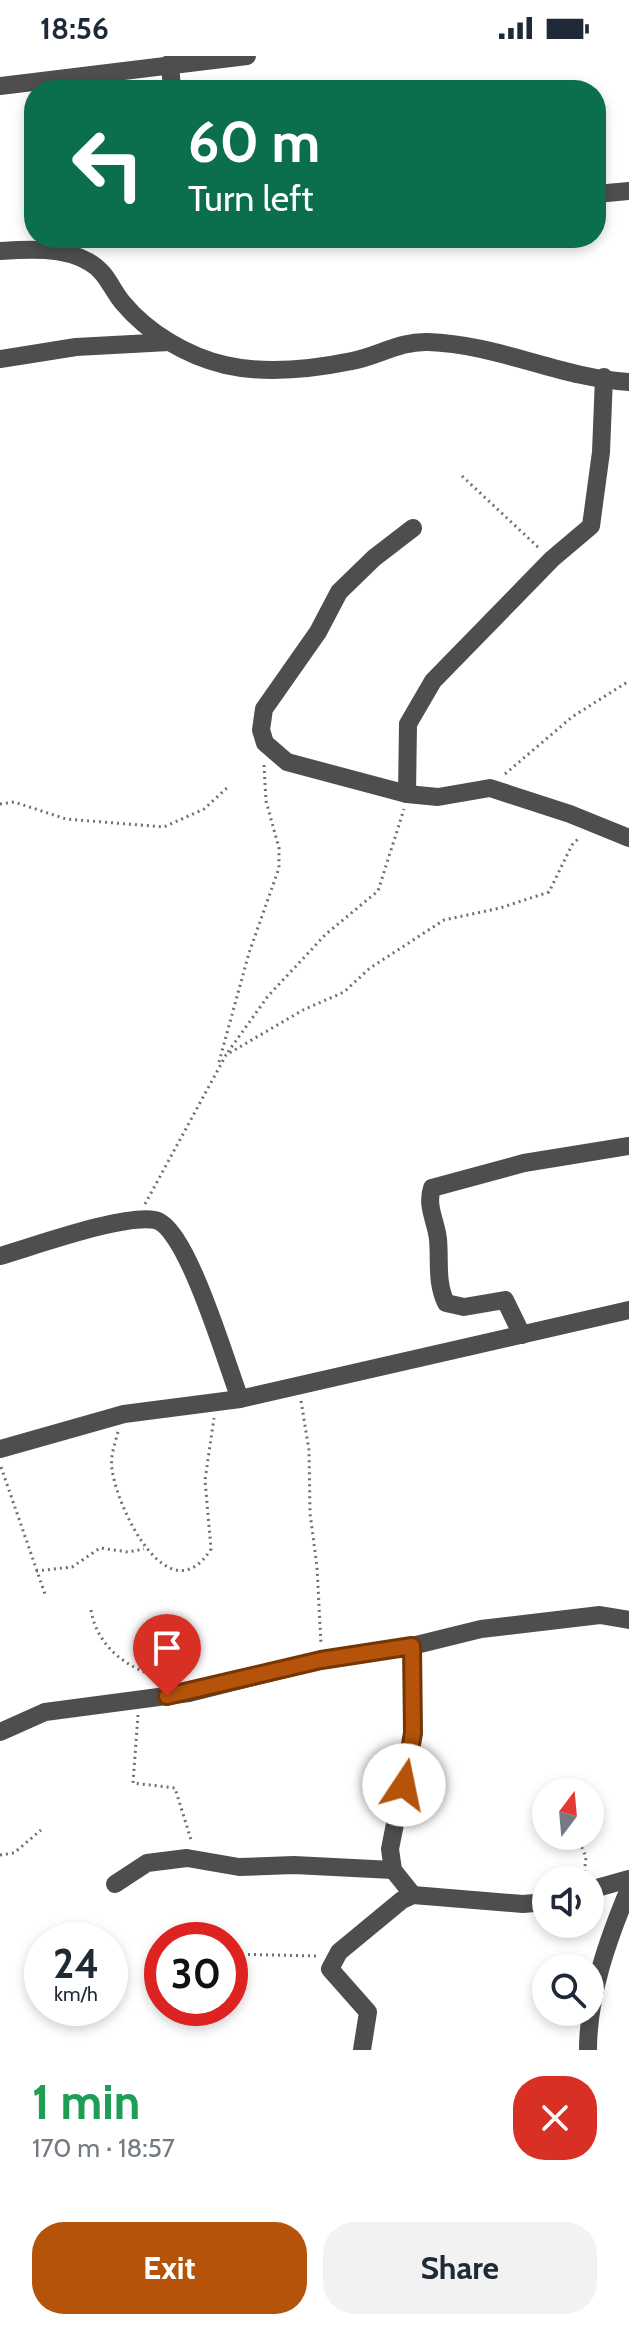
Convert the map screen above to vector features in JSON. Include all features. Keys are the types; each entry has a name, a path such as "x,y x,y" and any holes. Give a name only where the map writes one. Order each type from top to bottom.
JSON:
{"street":[{"path":"44,80 247,56"},
{"path":"170,63 171,80"},
{"path":"0,86 24,83"},
{"path":"606,193 629,191"},
{"path":"0,251 30,249 85,259 107,277 122,302 148,329 169,342 222,365 255,370 352,361 407,343 428,342 484,349 629,382"},
{"path":"0,359 76,347 169,342"},
{"path":"407,794 407,730 419,700 433,681 552,559 593,523 604,377"},
{"path":"413,528 374,558 339,592 318,632 274,691 261,719 265,743 287,762 407,794 438,797 490,788 629,838"},
{"path":"522,1335 505,1300 454,1308 446,1303 439,1288 438,1237 429,1200 432,1188 524,1163 629,1146"},
{"path":"0,1256 138,1219 165,1224 176,1236 192,1265 240,1399"},
{"path":"0,1449 124,1414 240,1399 629,1310"},
{"path":"0,1732 45,1712 189,1693 321,1660 412,1646 508,1625 600,1615 629,1620"},
{"path":"412,1646 413,1733 391,1839 393,1870 413,1895"},
{"path":"115,1884 147,1863 187,1858 239,1867 294,1865 393,1870"},
{"path":"604,1886 629,1879"},
{"path":"588,2050 588,2023 597,1982 629,1889"},
{"path":"362,2050 369,2016 331,1974 339,1952 402,1900 413,1895 532,1903"}],"path":[{"path":"462,476 552,559"},
{"path":"490,788 572,717 629,681"},
{"path":"218,1065 236,996 279,868 279,848 266,801 263,759"},
{"path":"0,804 14,802 66,819 164,827 204,809 228,787"},
{"path":"138,1219 157,1175 218,1065 268,996 326,934 378,891 407,794"},
{"path":"226,1055 303,1010 344,992 370,968 444,920 500,908 549,892 572,845 601,826"},
{"path":"299,1386 309,1450 309,1501 317,1567 321,1660"},
{"path":"124,1414 114,1445 112,1471 125,1511 144,1549 184,1572 197,1567 211,1549 205,1480 217,1402"},
{"path":"0,1463 46,1597"},
{"path":"36,1571 72,1567 98,1548 128,1552 144,1549"},
{"path":"91,1610 97,1634 129,1667 189,1693"},
{"path":"145,1700 137,1724 138,1760 133,1783 175,1788 198,1860"},
{"path":"0,1855 14,1853 41,1830"},
{"path":"248,1954 320,1956 339,1952"}],"route":[{"path":"167,1696 321,1660 412,1646 413,1733 404,1785"}]}
